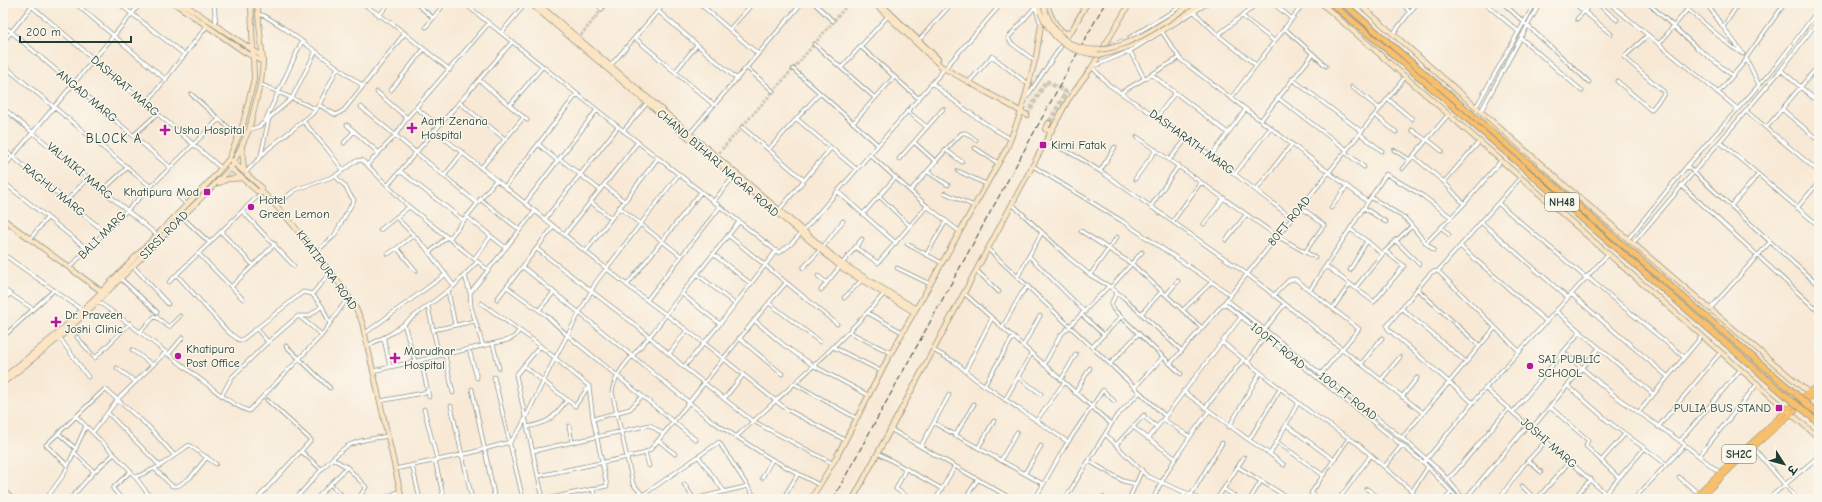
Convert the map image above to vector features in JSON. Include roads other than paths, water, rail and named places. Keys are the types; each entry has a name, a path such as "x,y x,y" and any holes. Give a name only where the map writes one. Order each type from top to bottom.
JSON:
{"highway":[{"name":"NH48","path":"1331,3 1819,424"},
{"name":"NH48","path":"1343,3 1819,414"}],"main road":[{"name":"SH2C","path":"1692,499 1719,472 1810,394 1819,384"},
{"name":"SH2C","path":"1810,394 1819,389"},
{"name":"SH2C","path":"1699,499 1789,411"}],"street":[{"name":"DASHRAT MARG","path":"28,3 222,169"},
{"path":"75,3 166,80"},
{"path":"118,3 185,55"},
{"path":"3,168 141,3"},
{"path":"174,3 254,58 263,62"},
{"path":"182,3 262,56"},
{"path":"214,3 216,26"},
{"name":"SIRSI ROAD","path":"3,378 58,336 82,310 96,300 101,292 157,235 181,215 187,205 226,164 239,137 254,79 251,3"},
{"name":"SIRSI ROAD","path":"3,383 58,336 120,278 181,215 231,168 249,130 260,84 263,62 257,3"},
{"path":"362,3 405,33 450,70"},
{"path":"380,16 389,3"},
{"path":"416,3 434,18"},
{"path":"426,27 445,3"},
{"path":"464,3 623,131 779,253 802,232 877,144 946,68 1002,3"},
{"path":"501,32 526,3"},
{"name":"CHAND BIHARI NAGAR ROAD","path":"530,3 610,67"},
{"name":"CHAND BIHARI NAGAR ROAD","path":"537,3 779,210 821,249 862,280 915,311"},
{"path":"595,3 602,9"},
{"path":"610,67 665,3"},
{"path":"699,3 758,54"},
{"path":"730,29 753,3"},
{"path":"690,133 802,3"},
{"path":"814,3 833,21"},
{"path":"874,3 919,40 946,68"},
{"path":"880,3 889,15 942,67 1027,115"},
{"path":"1043,3 1050,23 1060,36 1076,47 1094,50 1105,50 1124,44 1194,3"},
{"path":"1047,3 1054,23 1060,30 1067,34 1072,30"},
{"path":"1078,3 1084,8"},
{"path":"1025,100 1072,30 1087,3"},
{"path":"853,499 965,294 976,270 1068,100 1092,67 1130,3"},
{"path":"1105,46 1111,46 1129,38 1187,3"},
{"path":"1036,4 1046,27 1060,41 1074,50 1086,54 1101,55 1130,46 1202,3"},
{"path":"1092,67 1130,51 1208,3"},
{"path":"1218,35 1258,3"},
{"path":"1273,3 1292,19"},
{"path":"1231,98 1304,3"},
{"path":"1321,3 1819,438"},
{"path":"1358,3 1628,239 1819,402"},
{"path":"1403,3 1409,12"},
{"path":"1393,34 1417,3"},
{"path":"1485,3 1519,32"},
{"path":"1502,3 1589,82"},
{"path":"1476,107 1535,3"},
{"path":"1481,111 1540,3"},
{"path":"1574,3 1611,34"},
{"path":"1577,19 1592,3"},
{"path":"1597,3 1617,20"},
{"path":"1609,3 1738,109"},
{"path":"1648,3 1732,76"},
{"path":"1680,3 1732,47 1743,54"},
{"path":"1706,3 1743,54 1759,85"},
{"path":"1723,27 1740,3"},
{"path":"1718,93 1746,59 1785,3"},
{"path":"919,40 950,4"},
{"path":"1036,4 1041,25"},
{"path":"1035,61 1011,43 1008,38 1036,4"},
{"path":"3,42 32,6"},
{"path":"1628,239 1687,166 1776,66 1819,9"},
{"path":"811,499 845,440 902,332 960,232 1011,139 1025,100 1035,61 1041,25 1049,10"},
{"path":"1658,44 1687,10"},
{"path":"658,12 737,79"},
{"path":"1194,12 1218,35 1256,65"},
{"path":"258,14 265,16 302,41 363,86"},
{"path":"841,68 889,15"},
{"path":"1242,16 1274,41"},
{"path":"1633,243 1693,171 1720,142 1781,70 1819,20"},
{"path":"367,165 394,136 407,118 489,23"},
{"name":"ANGAD MARG","path":"3,25 170,167"},
{"path":"146,104 207,26"},
{"path":"1284,28 1326,66"},
{"path":"1162,32 1179,58 1368,202"},
{"path":"319,105 329,113 338,115 352,101 405,33"},
{"path":"1618,81 1651,110 1664,94 1664,92 1624,57 1648,35"},
{"path":"635,38 714,105"},
{"path":"1521,38 1582,92"},
{"path":"264,122 302,41"},
{"path":"388,185 438,125 512,42"},
{"path":"814,44 875,98"},
{"path":"675,72 697,45"},
{"path":"860,46 918,98"},
{"path":"391,90 424,49"},
{"path":"249,130 264,122 292,98 316,51"},
{"path":"1130,51 1144,78"},
{"path":"1261,120 1312,53"},
{"path":"968,82 992,56 1029,84"},
{"path":"1122,92 1179,58"},
{"path":"3,65 151,187"},
{"path":"510,105 543,66"},
{"path":"1767,127 1819,66"},
{"path":"244,172 268,149 316,110 338,67"},
{"name":"DASHARATH MARG","path":"1092,67 1105,81 1187,138 1292,218"},
{"path":"746,68 773,91"},
{"path":"793,69 877,144"},
{"path":"1781,70 1819,103"},
{"path":"1151,74 1228,133"},
{"name":"80FT ROAD","path":"1170,364 1224,304 1406,76"},
{"path":"853,123 894,77"},
{"path":"1292,79 1361,132 1382,152"},
{"path":"479,80 527,120"},
{"path":"932,83 958,105 1011,139"},
{"path":"260,84 316,110"},
{"path":"1352,87 1380,109"},
{"path":"377,92 407,118"},
{"path":"769,150 820,93"},
{"path":"1157,117 1175,93"},
{"path":"191,94 239,137"},
{"path":"505,187 577,94"},
{"path":"1278,98 1346,151 1364,167"},
{"path":"1388,99 1412,118"},
{"path":"623,131 649,100"},
{"name":"CHAND BIHARI NAGAR ROAD","path":"649,100 734,176 802,232"},
{"path":"460,102 505,139"},
{"name":"VALMIKI MARG","path":"3,108 157,235"},
{"path":"361,108 477,203"},
{"path":"416,108 438,125"},
{"path":"1782,108 1819,141"},
{"path":"899,159 943,109"},
{"path":"1211,156 1246,109"},
{"path":"525,203 597,110"},
{"path":"1746,110 1819,172"},
{"path":"907,111 927,127"},
{"path":"134,135 157,114"},
{"path":"1375,115 1396,132"},
{"path":"1402,170 1426,139 1448,115"},
{"path":"481,168 524,117"},
{"path":"261,156 269,118"},
{"path":"797,118 856,169"},
{"name":"BALI MARG","path":"70,267 158,180 192,144 219,119"},
{"path":"303,121 343,170"},
{"path":"1049,122 1045,129 1051,132"},
{"path":"347,125 379,153"},
{"path":"545,219 618,127"},
{"path":"742,127 804,180"},
{"path":"1235,174 1271,127"},
{"path":"434,130 565,234 627,286 704,343 777,401 794,413 845,440"},
{"path":"1412,130 1442,151"},
{"path":"344,143 354,131"},
{"path":"910,191 928,172 949,145 963,132 976,140"},
{"path":"1137,136 1246,215 1277,236 1315,257"},
{"path":"1170,160 1187,138"},
{"path":"1046,141 1100,171 1247,274 1422,412"},
{"path":"565,234 638,142"},
{"path":"914,142 936,162"},
{"path":"1444,182 1479,142"},
{"path":"1720,142 1819,226"},
{"path":"538,144 600,190"},
{"path":"1256,190 1292,144"},
{"path":"242,147 244,172"},
{"path":"1100,171 1115,147"},
{"path":"779,210 831,148"},
{"path":"975,148 998,163"},
{"name":"RAGHU MARG","path":"3,149 105,232"},
{"path":"946,150 962,162"},
{"path":"1135,179 1156,150"},
{"path":"1394,150 1410,160"},
{"path":"444,176 463,152"},
{"path":"869,154 927,206 960,232"},
{"path":"1413,156 1444,182 1464,204"},
{"path":"586,251 658,158"},
{"name":"KHATIPURA ROAD","path":"229,159 261,187 262,192 276,205 315,252 356,307 373,371 402,499"},
{"path":"276,205 295,190 335,176 359,159 388,185 409,207 488,270"},
{"path":"1426,243 1464,204 1501,161"},
{"path":"169,282 262,192 257,191 226,164"},
{"path":"1151,206 1179,165"},
{"path":"1032,166 1122,220 1231,295"},
{"path":"1687,166 1819,286"},
{"path":"103,190 128,167"},
{"path":"400,171 463,220"},
{"path":"958,171 986,184"},
{"path":"928,172 948,185"},
{"path":"395,469 462,455 509,443 520,429 567,335 606,268 679,174"},
{"path":"1310,290 1372,198 1386,174 1423,196 1451,217"},
{"path":"1731,206 1758,175"},
{"path":"315,252 334,236 354,200 345,186 335,176"},
{"path":"714,202 734,176"},
{"path":"863,214 896,177"},
{"path":"67,200 88,178"},
{"path":"214,184 228,179 242,178"},
{"path":"1473,403 1388,329 1387,326 1400,308 1432,272 1438,271 1520,178"},
{"path":"429,253 448,238 496,180"},
{"path":"3,182 87,249"},
{"path":"1173,221 1201,182"},
{"path":"1797,208 1819,182"},
{"path":"604,185 624,200"},
{"path":"1682,185 1819,312"},
{"path":"1331,208 1347,186"},
{"path":"837,191 896,243"},
{"path":"627,286 701,192"},
{"path":"945,193 974,206"},
{"path":"178,196 187,205"},
{"path":"879,196 910,226"},
{"path":"1204,224 1224,198"},
{"path":"1372,198 1394,210 1412,226 1434,250"},
{"path":"480,199 520,230"},
{"path":"591,202 611,218"},
{"path":"1498,203 1684,357"},
{"path":"1012,204 1068,257 1090,275 1110,286 1182,351"},
{"path":"855,247 878,263 927,206"},
{"path":"380,230 409,207"},
{"path":"619,207 663,240 681,256"},
{"path":"647,300 720,207"},
{"path":"1301,207 1328,228"},
{"path":"1364,208 1386,222"},
{"path":"470,294 535,211"},
{"path":"243,212 275,244 294,266"},
{"path":"181,215 210,243"},
{"path":"1226,240 1246,215"},
{"path":"466,216 506,248"},
{"path":"396,217 414,235 454,286"},
{"path":"30,239 47,218"},
{"path":"4,221 70,267 101,292"},
{"path":"803,268 821,249 843,221"},
{"path":"926,255 946,221"},
{"path":"646,499 633,484 612,392 618,376 632,356 650,337 666,314 739,222"},
{"path":"1481,222 1568,298"},
{"path":"1305,252 1324,225"},
{"path":"497,299 554,226"},
{"path":"1355,288 1382,254 1395,240 1412,226"},
{"path":"1441,227 1449,235"},
{"path":"1350,229 1367,240 1382,254"},
{"path":"1081,231 1132,264 1202,328"},
{"path":"221,232 253,266"},
{"path":"1018,276 1042,232"},
{"path":"388,254 414,235"},
{"path":"728,235 766,265 786,284 837,324"},
{"path":"474,259 491,236"},
{"path":"1090,275 1117,237"},
{"path":"821,290 862,239"},
{"path":"1350,270 1367,240"},
{"path":"1395,240 1419,264"},
{"path":"1709,309 1770,242"},
{"path":"231,287 275,244"},
{"path":"907,244 942,263"},
{"path":"1460,246 1547,322"},
{"path":"397,248 416,271"},
{"path":"537,248 650,337 724,399 754,421 832,463"},
{"path":"988,249 1135,387 1164,417 1190,437"},
{"path":"684,367 720,324 776,251"},
{"path":"1326,266 1374,302 1403,268 1402,264 1385,251"},
{"path":"1044,365 1060,336 1084,314 1142,252"},
{"path":"3,254 82,310"},
{"path":"199,254 243,299"},
{"path":"713,254 751,284"},
{"path":"1425,461 1473,403 1547,322 1570,294 1608,254"},
{"path":"1029,256 1104,335"},
{"path":"367,346 384,339 428,307 454,286 478,262"},
{"name":"CHAND BIHARI NAGAR ROAD","path":"841,265 915,311"},
{"path":"132,266 168,304"},
{"path":"523,267 716,424 772,460 819,485"},
{"path":"896,268 930,284"},
{"path":"976,270 999,292"},
{"path":"1438,271 1520,352"},
{"path":"312,294 331,272"},
{"path":"364,334 446,274"},
{"path":"697,274 735,304"},
{"path":"177,275 228,332 239,340 242,340 303,292 312,294 322,306 330,324"},
{"path":"465,276 470,294 471,307 483,346"},
{"path":"818,276 827,283"},
{"path":"120,278 157,312"},
{"path":"1273,296 1292,278 1310,290 1359,329 1318,378"},
{"path":"844,298 862,280"},
{"path":"1166,295 1178,281"},
{"path":"1183,310 1212,282"},
{"path":"538,476 627,457 650,450 705,383 739,338 786,284"},
{"path":"1333,308 1350,284"},
{"path":"1002,328 1020,294 1028,286"},
{"path":"507,287 539,310 567,335 696,440"},
{"path":"3,289 33,309"},
{"path":"1417,289 1480,346"},
{"path":"3,337 54,290"},
{"path":"448,291 455,325"},
{"path":"1141,314 1162,291"},
{"path":"539,310 554,292"},
{"path":"1117,292 1111,304 1113,309 1162,354 1163,357 1181,374"},
{"path":"3,300 10,294"},
{"path":"682,294 720,324"},
{"path":"736,437 814,366 868,313 884,294"},
{"path":"965,294 1111,424"},
{"path":"1570,294 1667,376"},
{"path":"96,300 141,331 167,354 222,395 249,411 322,335 349,296"},
{"name":"100 FT ROAD","path":"1227,300 1402,438 1425,461 1447,479 1464,499"},
{"path":"481,303 540,346 589,386 596,436 608,486 545,499 538,476 516,375 540,346"},
{"path":"769,304 820,342"},
{"name":"100FT ROAD","path":"1224,304 1402,445 1425,461 1458,499"},
{"path":"1262,333 1284,304"},
{"path":"222,395 232,377 268,342 298,316 309,316 322,306"},
{"path":"428,307 439,356"},
{"path":"1400,308 1466,362"},
{"path":"1556,311 1653,394"},
{"path":"868,313 902,332"},
{"path":"141,331 155,316 168,327 180,316"},
{"path":"298,316 322,335"},
{"path":"1022,346 1040,316"},
{"path":"1092,347 1121,316"},
{"path":"1148,439 1183,391 1241,317"},
{"path":"965,371 992,318"},
{"path":"754,320 785,346 814,366 868,395"},
{"path":"433,330 475,321"},
{"path":"77,337 95,358 130,323"},
{"path":"404,324 415,361"},
{"path":"257,328 268,342"},
{"path":"1402,438 1422,412 1495,328"},
{"path":"669,354 687,330"},
{"path":"373,371 493,344 511,339 519,331"},
{"path":"849,332 891,353"},
{"path":"1513,412 1580,332"},
{"path":"1110,364 1139,333"},
{"path":"58,336 88,377"},
{"path":"1247,363 1265,336"},
{"path":"1638,413 1667,376 1702,336"},
{"path":"93,432 118,399 153,365 167,354 183,337"},
{"path":"984,386 1013,337"},
{"path":"739,338 782,374"},
{"path":"1361,364 1382,338"},
{"path":"384,339 390,367"},
{"path":"1222,342 1298,403 1371,455 1413,492"},
{"path":"493,344 499,368"},
{"path":"286,346 330,388"},
{"path":"833,347 881,372"},
{"path":"1532,428 1599,348"},
{"path":"469,349 477,378"},
{"path":"132,350 153,365"},
{"path":"934,350 955,362 984,386 1068,442"},
{"path":"1563,352 1615,396 1680,441 1719,472"},
{"path":"1658,427 1721,352"},
{"path":"1005,400 1031,354"},
{"path":"1060,380 1076,354"},
{"path":"445,355 453,393"},
{"path":"1135,387 1163,357"},
{"path":"1382,380 1400,358"},
{"path":"420,360 429,397"},
{"path":"1205,408 1243,360"},
{"path":"524,366 575,406 589,386"},
{"path":"117,368 136,382"},
{"path":"1076,393 1090,368"},
{"path":"1680,441 1741,369"},
{"path":"1229,427 1260,373"},
{"path":"724,399 743,375"},
{"path":"494,377 523,499"},
{"path":"1018,377 1042,394"},
{"path":"1402,396 1417,378"},
{"path":"1036,421 1064,383"},
{"path":"795,384 856,418"},
{"path":"1699,456 1758,384"},
{"path":"1568,386 1601,416 1666,464"},
{"path":"68,466 46,445 103,389 107,389 118,399 149,428 174,455"},
{"path":"472,389 495,499"},
{"path":"1249,440 1280,389"},
{"name":"JOSHI MARG","path":"1486,389 1591,479 1610,498"},
{"path":"1035,499 1068,442 1103,390 1114,401"},
{"path":"1183,391 1229,427 1284,465"},
{"path":"380,401 428,392"},
{"path":"1070,499 1066,498 1106,435 1111,424 1140,392"},
{"path":"921,446 949,395"},
{"path":"593,419 630,409 642,396"},
{"path":"257,499 311,440 267,400"},
{"path":"527,427 545,423 552,418 567,400"},
{"path":"1270,454 1298,403"},
{"path":"955,436 974,404"},
{"path":"451,406 472,499"},
{"path":"1550,407 1588,440 1585,445 1619,478"},
{"path":"1447,479 1455,472 1509,408"},
{"path":"424,409 444,499"},
{"path":"1153,499 1161,481 1175,458 1209,411"},
{"path":"108,413 160,466"},
{"path":"76,416 131,471 152,499"},
{"path":"1116,445 1144,416 1157,427"},
{"path":"978,448 994,421"},
{"path":"934,423 1044,484"},
{"path":"1464,499 1528,424"},
{"path":"533,451 621,430 650,425 663,434"},
{"path":"1286,425 1334,460"},
{"path":"48,498 75,453 86,426"},
{"path":"569,426 572,442"},
{"path":"1133,427 1175,458"},
{"path":"890,429 1012,499"},
{"path":"1001,460 1017,432"},
{"path":"58,433 76,449"},
{"path":"1601,461 1625,434"},
{"path":"1106,435 1147,476 1200,499"},
{"path":"296,499 333,458 346,447 373,438 388,436"},
{"path":"1319,499 1311,493 1349,438"},
{"path":"658,440 675,454"},
{"path":"1501,498 1528,460 1546,440"},
{"path":"643,495 719,442 756,499"},
{"path":"1277,442 1323,475"},
{"path":"1192,495 1222,443"},
{"path":"136,477 160,466 189,445 216,464"},
{"path":"1385,466 1402,445"},
{"path":"1634,499 1685,445"},
{"path":"1025,473 1041,446"},
{"path":"1753,447 1797,499"},
{"path":"1606,493 1644,449"},
{"path":"301,451 322,470"},
{"path":"645,452 649,466"},
{"path":"878,452 942,489"},
{"path":"75,453 94,472"},
{"path":"70,499 94,472 114,454"},
{"path":"1339,499 1371,455"},
{"path":"698,456 724,491"},
{"path":"1768,499 1819,456"},
{"path":"155,469 172,486 178,486 191,477 207,457"},
{"path":"1217,499 1244,457"},
{"path":"333,458 347,467 366,487 358,499"},
{"path":"762,478 772,460"},
{"path":"1528,460 1541,472"},
{"path":"1089,461 1123,480 1136,484"},
{"path":"1522,486 1536,499 1570,461"},
{"path":"412,465 420,499"},
{"path":"936,499 955,466"},
{"path":"1407,499 1413,492 1428,466"},
{"path":"316,499 347,467"},
{"path":"1238,467 1290,499"},
{"path":"906,468 896,489 911,499"},
{"path":"1129,499 1142,470"},
{"path":"122,499 113,489 131,471"},
{"path":"784,497 798,474"},
{"path":"1678,477 1698,493"},
{"path":"965,499 978,479"},
{"path":"1573,499 1591,479"},
{"path":"1250,499 1261,481"},
{"path":"330,484 348,499 384,498 400,491"},
{"path":"684,484 694,499 748,486"},
{"path":"3,489 13,499"},
{"path":"593,489 596,499"},
{"path":"1224,489 1239,499"},
{"path":"1367,489 1381,499"},
{"path":"1182,499 1185,492"},
{"path":"1445,499 1452,492"},
{"path":"568,494 569,499"},
{"path":"1281,499 1283,495"},
{"path":"1815,499 1819,496"},
{"path":"215,499 217,497 220,499"}],"tunnel":[{"path":"578,39 607,3"},
{"path":"716,156 849,3"},
{"path":"1027,115 1046,81 1066,92 1049,123"}],"railway":[{"path":"833,499 1105,3"}],"place":[{"name":"Aarti Zenana Hospital","path":"412,128"},
{"name":"Usha Hospital","path":"165,130"},
{"name":"Kirni Fatak","path":"1043,145"},
{"name":"Khatipura Mod","path":"207,192"},
{"name":"Hotel Green Lemon","path":"251,207"},
{"name":"Dr. Praveen Joshi Clinic","path":"56,322"},
{"name":"Khatipura Post Office","path":"178,356"},
{"name":"Marudhar Hospital","path":"395,358"},
{"name":"SAI PUBLIC SCHOOL","path":"1530,366"},
{"name":"PULIA BUS STAND","path":"1779,408"}],"district":[{"name":"BLOCK A","path":"114,138"}]}
